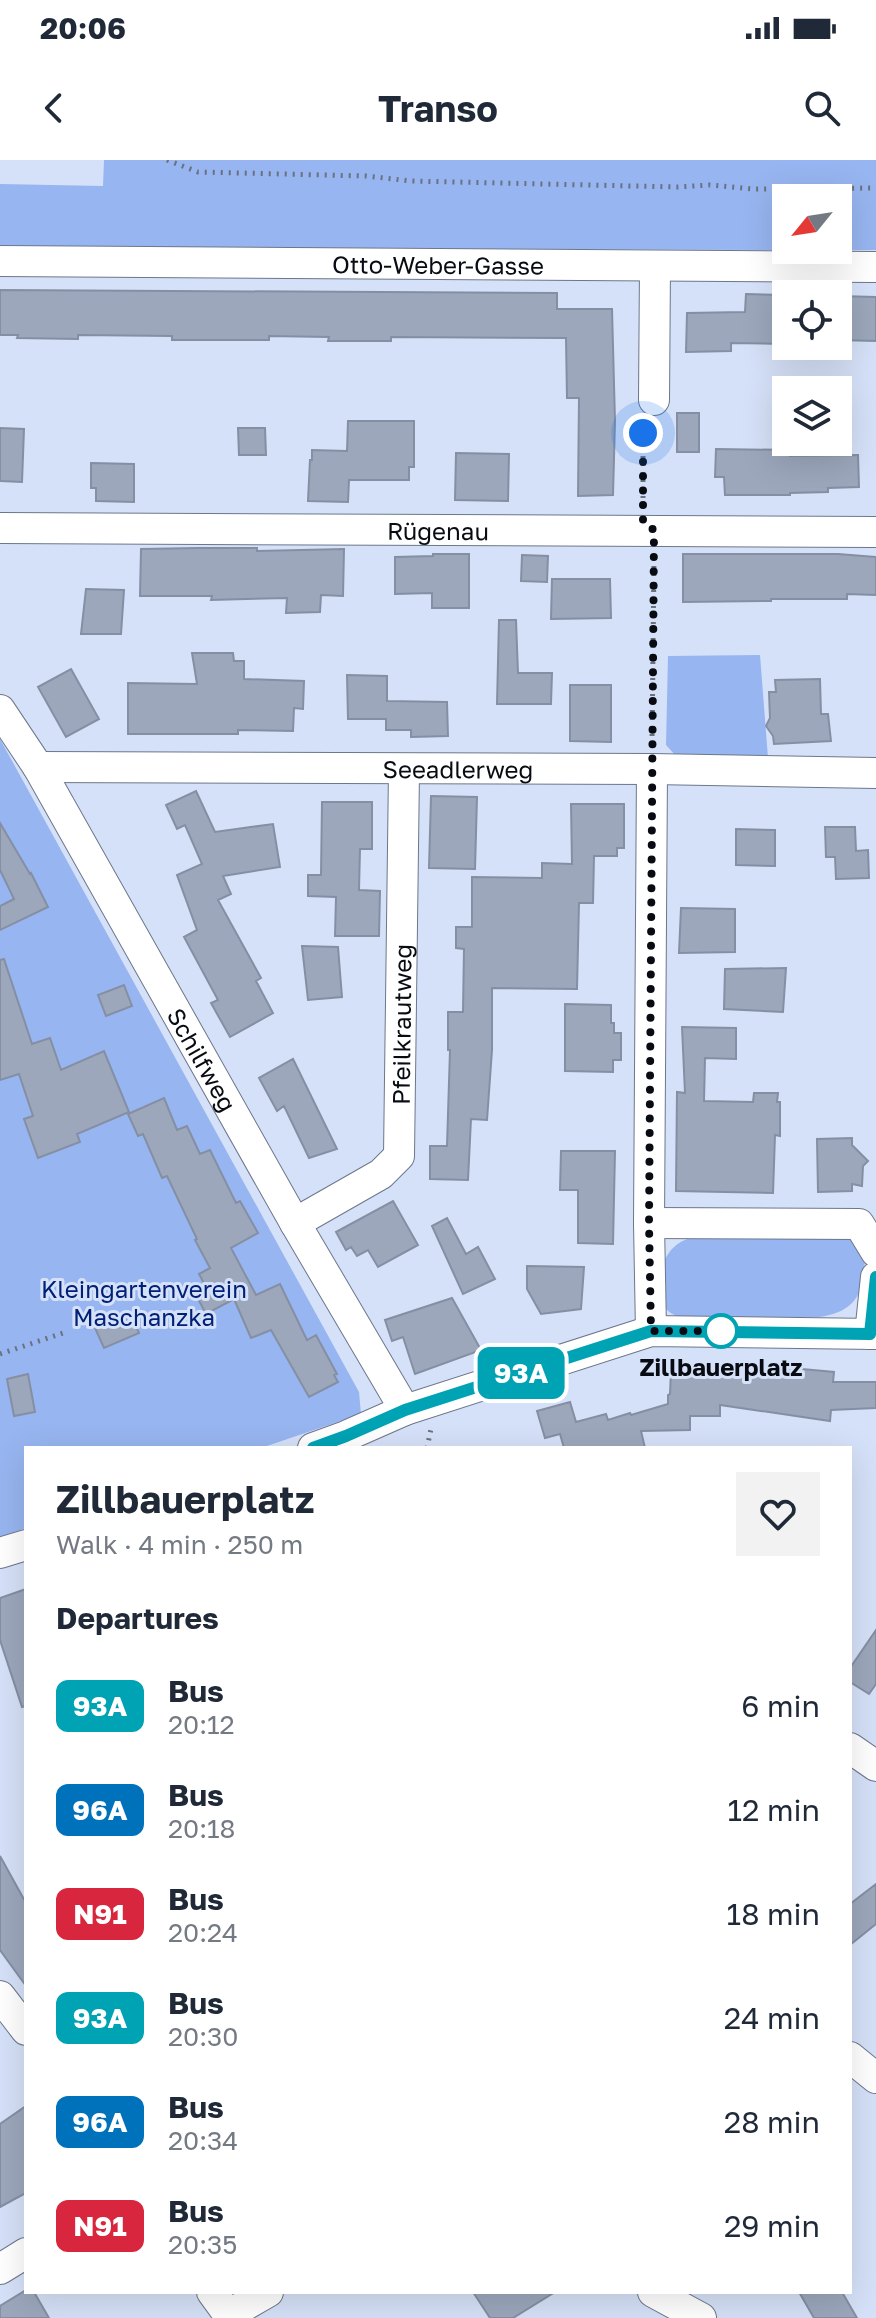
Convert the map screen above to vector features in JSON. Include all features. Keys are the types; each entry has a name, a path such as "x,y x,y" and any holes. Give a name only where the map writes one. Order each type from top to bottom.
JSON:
{"street":[{"name":"Otto-Weber-Gasse","path":"0,261 876,267"},
{"path":"654,400 655,266"},
{"name":"Rügenau","path":"0,528 876,532"},
{"name":"Schilfweg","path":"0,710 38,767 295,1223 405,1410"},
{"name":"Seeadlerweg","path":"38,767 876,773"},
{"path":"651,1331 652,769"},
{"name":"Pfeilkrautweg","path":"295,1223 381,1174 399,1156 404,770"},
{"path":"649,1223 859,1224 876,1252"},
{"path":"327,1446 356,1442 405,1410 651,1331 873,1334 876,1277"},
{"path":"0,1553 24,1546"},
{"path":"852,1749 876,1766"},
{"path":"0,1996 24,2027"},
{"path":"852,2059 876,2078"},
{"path":"0,2269 24,2254"},
{"path":"224,2308 262,2294"},
{"path":"657,2294 701,2318"}],"path":[{"path":"167,160 198,172 366,176 411,181 678,187 710,185 753,189 876,188"},
{"path":"652,769 654,530 643,522 643,433 654,400"},
{"path":"0,1354 63,1333"}],"green space":[{"path":"104,160 876,160 876,250 852,250 852,184 772,184 772,250 0,247 0,184 103,186"},
{"path":"760,655 768,758 676,756 666,745 668,656"},
{"name":"Kleingartenverein Maschanzka","path":"0,739 359,1392 361,1414 267,1446 24,1446 24,1529 0,1537"},
{"path":"844,1233 860,1246 865,1264 857,1297 838,1312 819,1317 679,1317 664,1306 660,1297 659,1278 666,1258 677,1244 692,1237"}],"building":[{"path":"0,290 557,293 557,309 612,309 613,495 578,496 579,398 567,398 566,338 391,337 391,341 328,341 329,337 172,340 172,336 78,335 78,339 17,338 18,335 0,335"},
{"path":"746,294 772,295 772,344 731,343 731,351 686,352 687,313 745,312"},
{"path":"852,296 876,297 876,341 852,340"},
{"path":"677,413 699,413 699,452 677,452"},
{"path":"348,421 414,421 414,467 409,467 409,480 349,480 348,502 308,501 312,450 347,451"},
{"path":"0,428 24,429 22,482 0,481"},
{"path":"238,428 265,428 266,455 239,455"},
{"path":"716,449 772,450 772,456 858,455 859,487 828,488 828,492 725,495 724,477 715,477"},
{"path":"456,453 509,454 508,501 455,500"},
{"path":"91,463 134,464 134,502 96,501 96,488 91,488"},
{"path":"257,548 257,551 344,549 343,596 321,595 320,612 286,613 287,598 211,600 212,596 140,596 141,549"},
{"path":"469,554 469,608 432,608 432,593 395,594 395,557"},
{"path":"683,554 838,554 876,557 876,595 847,594 847,599 683,602"},
{"path":"522,555 548,556 547,582 521,581"},
{"path":"552,579 610,579 611,618 551,619"},
{"path":"86,589 124,590 121,634 81,634"},
{"path":"499,620 516,620 518,673 552,673 551,704 497,704"},
{"path":"192,653 233,653 234,661 244,661 244,679 304,681 303,709 294,708 293,731 128,734 128,683 197,684"},
{"path":"71,669 99,719 66,737 38,687"},
{"path":"347,675 387,676 387,701 447,702 448,736 411,737 411,730 386,730 386,719 348,719"},
{"path":"820,679 821,714 828,714 831,741 774,744 766,726 770,718 769,692 776,692 775,680"},
{"path":"570,685 611,685 611,742 570,741"},
{"path":"196,791 215,832 273,824 280,867 223,876 231,894 218,900 261,978 256,981 273,1013 230,1037 211,1003 218,1000 184,937 197,930 177,875 202,864 185,825 177,829 166,805"},
{"path":"431,796 477,797 475,869 429,868"},
{"path":"322,802 372,802 372,849 360,849 359,890 380,891 379,936 335,936 336,897 308,896 308,875 321,875"},
{"path":"571,804 624,804 624,848 617,848 617,856 594,856 593,903 579,903 577,989 492,988 487,1120 471,1119 468,1180 430,1179 430,1146 447,1146 448,1012 463,1012 464,949 456,948 456,927 472,927 472,877 542,878 542,863 572,864"},
{"path":"0,823 48,907 0,930 0,906 14,899 0,870"},
{"path":"825,827 855,827 856,851 868,850 869,878 836,879 835,857 826,857"},
{"path":"736,829 775,830 775,866 736,865"},
{"path":"681,908 735,909 735,952 679,953"},
{"path":"302,946 338,947 342,997 308,1000"},
{"path":"4,959 32,1044 50,1038 61,1070 104,1051 129,1112 77,1134 80,1142 38,1158 24,1119 33,1116 19,1074 0,1080 0,960"},
{"path":"786,968 783,1012 724,1009 725,969"},
{"path":"124,985 132,1006 106,1016 98,995"},
{"path":"565,1004 611,1005 614,1033 621,1033 621,1060 613,1060 613,1072 565,1071"},
{"path":"682,1027 736,1028 736,1059 705,1058 704,1101 753,1102 754,1093 778,1093 780,1136 775,1135 773,1193 676,1191 677,1092 685,1093"},
{"path":"293,1059 337,1149 309,1158 284,1106 277,1111 259,1078"},
{"path":"164,1098 177,1130 187,1126 200,1154 210,1150 236,1203 240,1201 258,1233 231,1248 256,1295 280,1284 307,1340 316,1335 337,1374 334,1375 338,1382 309,1397 271,1330 251,1338 234,1299 206,1314 196,1295 207,1289 199,1274 210,1268 167,1176 162,1178 143,1134 138,1136 128,1114"},
{"path":"852,1138 852,1145 868,1161 863,1166 862,1186 852,1184 852,1191 818,1192 817,1139"},
{"path":"561,1151 615,1151 613,1244 578,1243 578,1190 560,1190"},
{"path":"393,1201 418,1245 378,1267 368,1250 357,1256 351,1247 346,1250 336,1232"},
{"path":"447,1218 466,1254 478,1247 495,1279 463,1294 432,1226"},
{"path":"527,1266 584,1267 581,1309 541,1314 527,1289"},
{"path":"452,1298 481,1350 415,1374 403,1337 392,1341 385,1320"},
{"path":"130,1313 139,1333 104,1348 95,1328"},
{"path":"735,1363 834,1372 833,1382 876,1382 876,1408 831,1410 830,1421 720,1405 720,1416 690,1416 690,1430 641,1431 645,1446 563,1446 560,1434 545,1438 537,1411 570,1402 576,1422 606,1414 608,1420 668,1404 671,1370 735,1370"},
{"path":"28,1374 35,1412 14,1416 7,1379"},
{"path":"24,1590 22,1707 0,1640 0,1598"},
{"path":"876,1630 876,1684 869,1694 852,1683 852,1665"},
{"path":"0,1856 24,1899 24,1983 0,1950"},
{"path":"876,1884 876,1924 852,1943 852,1902"},
{"path":"24,2107 24,2194 0,2207 0,2124"},
{"path":"24,2291 24,2294 35,2294 49,2318 0,2318 0,2306"},
{"path":"474,2294 552,2294 513,2318 490,2318"},
{"path":"800,2294 843,2294 857,2318 814,2318"}],"bus line":[{"name":"93A","path":"318,1446 405,1410 651,1331 870,1334 876,1277"}],"place":[{"name":"Zillbauerplatz","path":"721,1331"}],"route":[{"path":"643,433 643,522 654,530 649,1223 651,1331 721,1331"}]}
